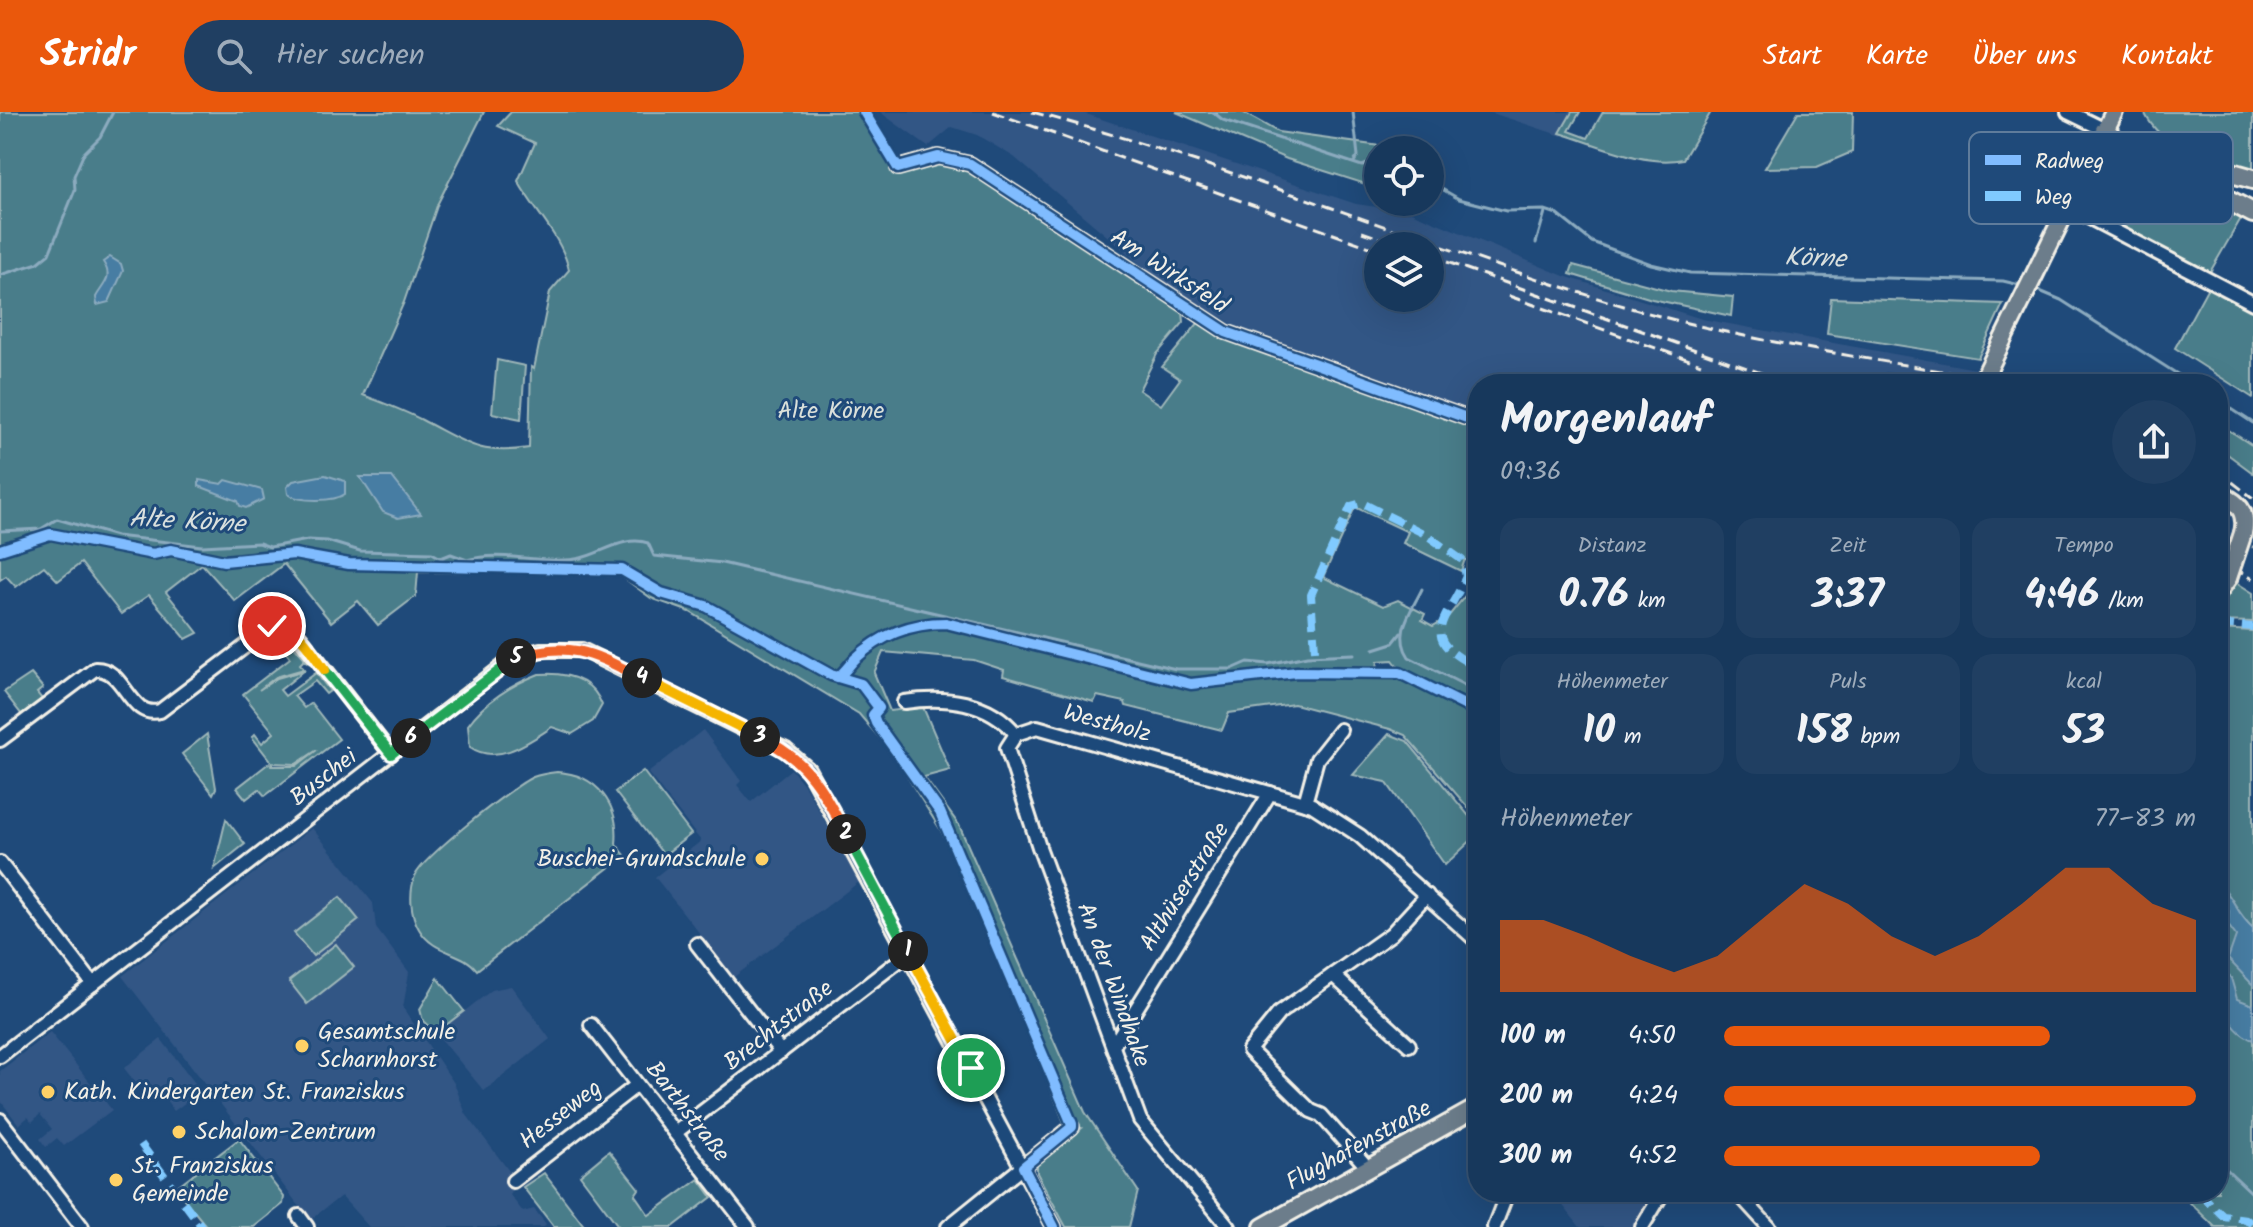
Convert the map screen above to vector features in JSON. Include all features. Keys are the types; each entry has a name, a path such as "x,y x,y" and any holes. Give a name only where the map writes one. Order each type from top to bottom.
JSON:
{"highway":[{"path":"2105,130 2126,132"},
{"path":"2233,173 2253,179"},
{"path":"2233,202 2253,213"}],"main road":[{"path":"2105,130 2114,112"},
{"path":"1986,374 2058,224"},
{"path":"2228,500 2244,513 2243,533 2228,572"},
{"name":"Flughafenstraße","path":"1263,1227 1468,1113"}],"street":[{"path":"2068,112 2105,130"},
{"name":"Am Wirksfeld","path":"898,168 938,157 970,164 1226,332 1468,418"},
{"path":"2113,224 2253,303"},
{"path":"0,740 95,669 112,674 139,708 146,712 160,711 272,626 283,624 293,628 391,754"},
{"name":"Buschei","path":"0,1056 511,660 540,650 582,650 765,740 802,763 818,783 1054,1227"},
{"path":"904,702 932,698 973,706 1004,720 1016,734"},
{"name":"Westholz","path":"1016,734 1037,727 1305,803 1352,830 1468,933"},
{"path":"1305,803 1317,759 1340,730"},
{"name":"An der Windhake","path":"1016,734 1007,748 1140,1120 1229,1227"},
{"name":"Althüserstraße","path":"1113,1046 1270,793"},
{"path":"0,863 93,984"},
{"path":"1368,1168 1321,1115 1311,1111 1249,1053 1250,1048 1279,1013 1391,934 1427,895"},
{"path":"697,944 781,1052"},
{"name":"Brechtstraße","path":"675,1133 909,953"},
{"path":"1333,975 1409,1045"},
{"name":"Barthstraße","path":"591,1025 748,1227"},
{"name":"Hesseweg","path":"513,1181 637,1085"},
{"path":"0,1120 82,1227"},
{"path":"948,1227 1072,1127"},
{"path":"1494,1227 1504,1202"},
{"path":"1642,1227 1657,1202"},
{"path":"1746,1202 1769,1227"}],"shaded area":[{"path":"880,112 1080,112 1364,205 1364,216 1421,216 1564,276 1702,319 1976,369 1974,374 1468,374 1468,410 1234,325 1160,281 1014,157 977,135 952,127 928,147"},
{"path":"1489,112 1576,112 1562,136"},
{"path":"110,257 121,264 123,271 109,302 97,305 96,297 108,272 103,262"},
{"path":"325,475 345,481 345,494 316,500 288,494 287,487 293,481"},
{"path":"360,477 392,477 421,514 398,518 383,512"},
{"path":"199,480 222,484 226,480 262,490 264,499 246,508 240,506 238,501 199,486"},
{"name":"Buschei-Grundschule","path":"703,730 741,781 737,785 751,802 791,769 805,786 859,882 734,977 655,877 701,841 648,773"},
{"name":"Gesamtschule Scharnhorst","path":"312,828 373,903 376,928 409,972 403,1008 454,1083 466,1114 518,1183 510,1195 523,1212 534,1209 546,1224 544,1227 369,1227 341,1196 310,1220 122,976"},
{"path":"2228,895 2253,928 2253,985 2228,959 2236,936 2228,925"},
{"path":"2228,975 2237,999 2253,1005 2253,1040 2235,1028 2229,1019"},
{"path":"511,986 550,1039 484,1091 436,1033 492,990"},
{"name":"Kath. Kindergarten St. Franziskus","path":"50,1032 112,1110 64,1146 57,1138 46,1147 40,1139 52,1129 40,1114 32,1122 28,1117 19,1125 0,1100 0,1071"},
{"path":"161,1039 201,1091 174,1111 161,1093 154,1098 146,1087 141,1090 124,1068"},
{"path":"1560,1202 1651,1202 1636,1227 1580,1227"}],"green space":[{"name":"Alte Körne","path":"0,112 484,112 438,203 404,302 363,395 408,413 462,441 485,448 512,450 529,448 531,367 534,369 550,292 569,270 554,235 518,181 535,143 498,126 511,112 859,112 873,124 893,174 935,160 965,165 1183,312 1184,322 1157,354 1139,390 1161,405 1180,379 1162,367 1199,322 1235,339 1468,421 1468,562 1465,559 1461,571 1403,543 1408,532 1355,507 1323,577 1383,606 1398,600 1425,614 1422,620 1433,626 1448,617 1468,592 1468,704 1401,670 1393,660 1378,661 1377,668 1398,671 1399,678 1468,711 1468,807 1405,735 1390,729 1294,704 1229,713 1222,730 1126,706 1125,702 1097,696 1094,702 1003,676 1004,670 974,660 883,652 874,673 890,711 923,707 950,770 924,777 959,825 1085,1112 1138,1191 1129,1227 1066,1227 1037,1173 1037,1165 1082,1128 1065,1125 976,902 940,829 892,753 859,714 690,612 651,598 618,574 418,572 416,596 378,625 358,601 331,622 284,564 235,601 202,564 166,592 198,633 186,639 149,595 121,614 81,563 58,581 44,566 16,587 6,576 0,580"},
{"path":"1176,112 1242,112 1278,132 1364,144 1364,184 1287,159"},
{"path":"1572,112 1580,112 1569,131 1588,138 1603,112 1711,112 1683,159 1668,161 1621,153 1560,133"},
{"path":"1798,112 1853,112 1852,152 1817,167 1765,168"},
{"path":"2144,112 2253,112 2253,173 2233,167 2233,132 2159,132"},
{"path":"2233,210 2243,215 2210,272 2112,224 2233,224"},
{"path":"1573,265 1671,291 1733,297 1731,316 1652,299 1570,274"},
{"path":"2208,287 2253,311 2253,398 2228,382 2228,374 2216,374 2175,348"},
{"path":"1831,298 2003,304 1978,358 1827,334"},
{"path":"497,360 525,366 521,419 492,413"},
{"path":"2228,430 2253,446 2253,473 2228,454"},
{"path":"2234,581 2253,593 2253,622 2228,621 2228,588"},
{"path":"2228,630 2253,631 2253,1227 2215,1227 2189,1202 2228,1202"},
{"path":"284,635 310,664 304,660 300,664 304,669 276,677 259,690 277,678 305,670 280,690 285,696 316,673 330,691 326,694 315,681 294,696 304,708 311,703 339,739 265,796 259,789 246,799 237,788 269,763 272,766 296,766 317,750 296,764 272,763 252,737 255,734 262,743 274,733 243,694 290,658 281,645 272,651 265,643"},
{"path":"31,674 43,688 37,693 42,699 22,715 4,692"},
{"path":"539,674 569,676 592,688 602,705 593,721 572,734 552,727 523,745 502,753 480,752 470,747 468,725 482,709 519,683"},
{"path":"207,734 216,788 213,794 182,754"},
{"path":"1389,734 1407,741 1468,815 1468,843 1445,865 1386,782 1353,775"},
{"path":"643,771 691,834 664,855 615,792"},
{"path":"557,772 584,779 603,794 614,817 616,844 625,855 477,970 464,959 432,944 419,929 411,903 415,876 434,854 507,794 533,777"},
{"path":"226,819 245,844 214,869"},
{"path":"340,897 359,920 313,956 294,933"},
{"path":"336,944 354,967 307,1004 289,981"},
{"path":"438,978 464,1011 436,1033 423,1021 420,1009"},
{"path":"239,1139 284,1197 283,1204 254,1227 207,1227 175,1188"},
{"path":"609,1151 639,1189 635,1195 649,1215 699,1179 712,1197 673,1227 619,1227 580,1175"},
{"path":"544,1173 585,1227 554,1227 523,1187"}],"waterway":[{"path":"0,275 38,263 49,254 75,190 74,176 84,153 100,137 113,112"},
{"name":"Körne","path":"1213,112 1223,120 1364,165"},
{"path":"1353,112 1358,156 1354,162"},
{"name":"Körne","path":"1444,190 1459,199 1506,211 1545,210 1557,214 1592,242 1651,264 1690,273 2003,281 2024,286"},
{"path":"1536,243 1545,212"},
{"name":"Körne","path":"2035,289 2061,300 2177,374"},
{"name":"Körne","path":"2228,407 2253,423"},
{"name":"Alte Körne","path":"0,531 41,529 57,519 116,536 202,546 259,543 270,547 308,540 327,541 360,551 432,553 441,558 451,554 467,560 495,556 567,560 589,556 622,543 639,541 648,543 654,556 722,563 1176,669 1232,669 1248,662 1268,664 1307,656 1354,654"},
{"path":"1422,589 1403,631 1409,657 1468,687"},
{"name":"Alte Körne","path":"1374,649 1393,643 1401,633"},
{"path":"2228,1170 2253,1194"}],"railway":[{"path":"993,112 1364,245"},
{"path":"1032,112 1181,156 1624,306 1769,341 1957,374"},
{"path":"1444,261 1764,374"},
{"path":"1509,296 1701,364"},
{"path":"2228,479 2253,498"},
{"path":"2228,538 2253,547"},
{"path":"2228,564 2253,579"}],"marked path":[{"path":"1315,650 1311,595 1351,506 1362,503 1425,534 1462,560 1466,576 1444,618 1441,637 1447,647 1468,662"},
{"path":"2228,625 2253,627"},
{"path":"141,1144 202,1227"},
{"path":"2209,1202 2223,1216 2246,1219 2253,1225"}],"cycle path":[{"path":"864,112 898,168 938,157 970,164 1226,332 1468,418"},
{"path":"0,550 50,534 153,554 171,550 224,561 294,554 349,564 622,570 661,593 706,606 831,675 861,684 879,708 873,715 876,723 940,812 1072,1124 1023,1167 1054,1227"},
{"path":"838,677 865,650 886,637 921,625 946,623 1191,684 1297,672 1400,673 1468,707"}],"place":[{"name":"Buschei-Grundschule","path":"762,859"},
{"name":"Gesamtschule Scharnhorst","path":"302,1046"},
{"name":"Kath. Kindergarten St. Franziskus","path":"48,1092"},
{"name":"Schalom-Zentrum","path":"179,1132"},
{"name":"St. Franziskus Gemeinde","path":"116,1180"}],"route":[{"path":"272,626 283,624 293,628 391,754 511,660 556,648 582,650 606,660 786,750 808,769 818,783 971,1068"}]}
